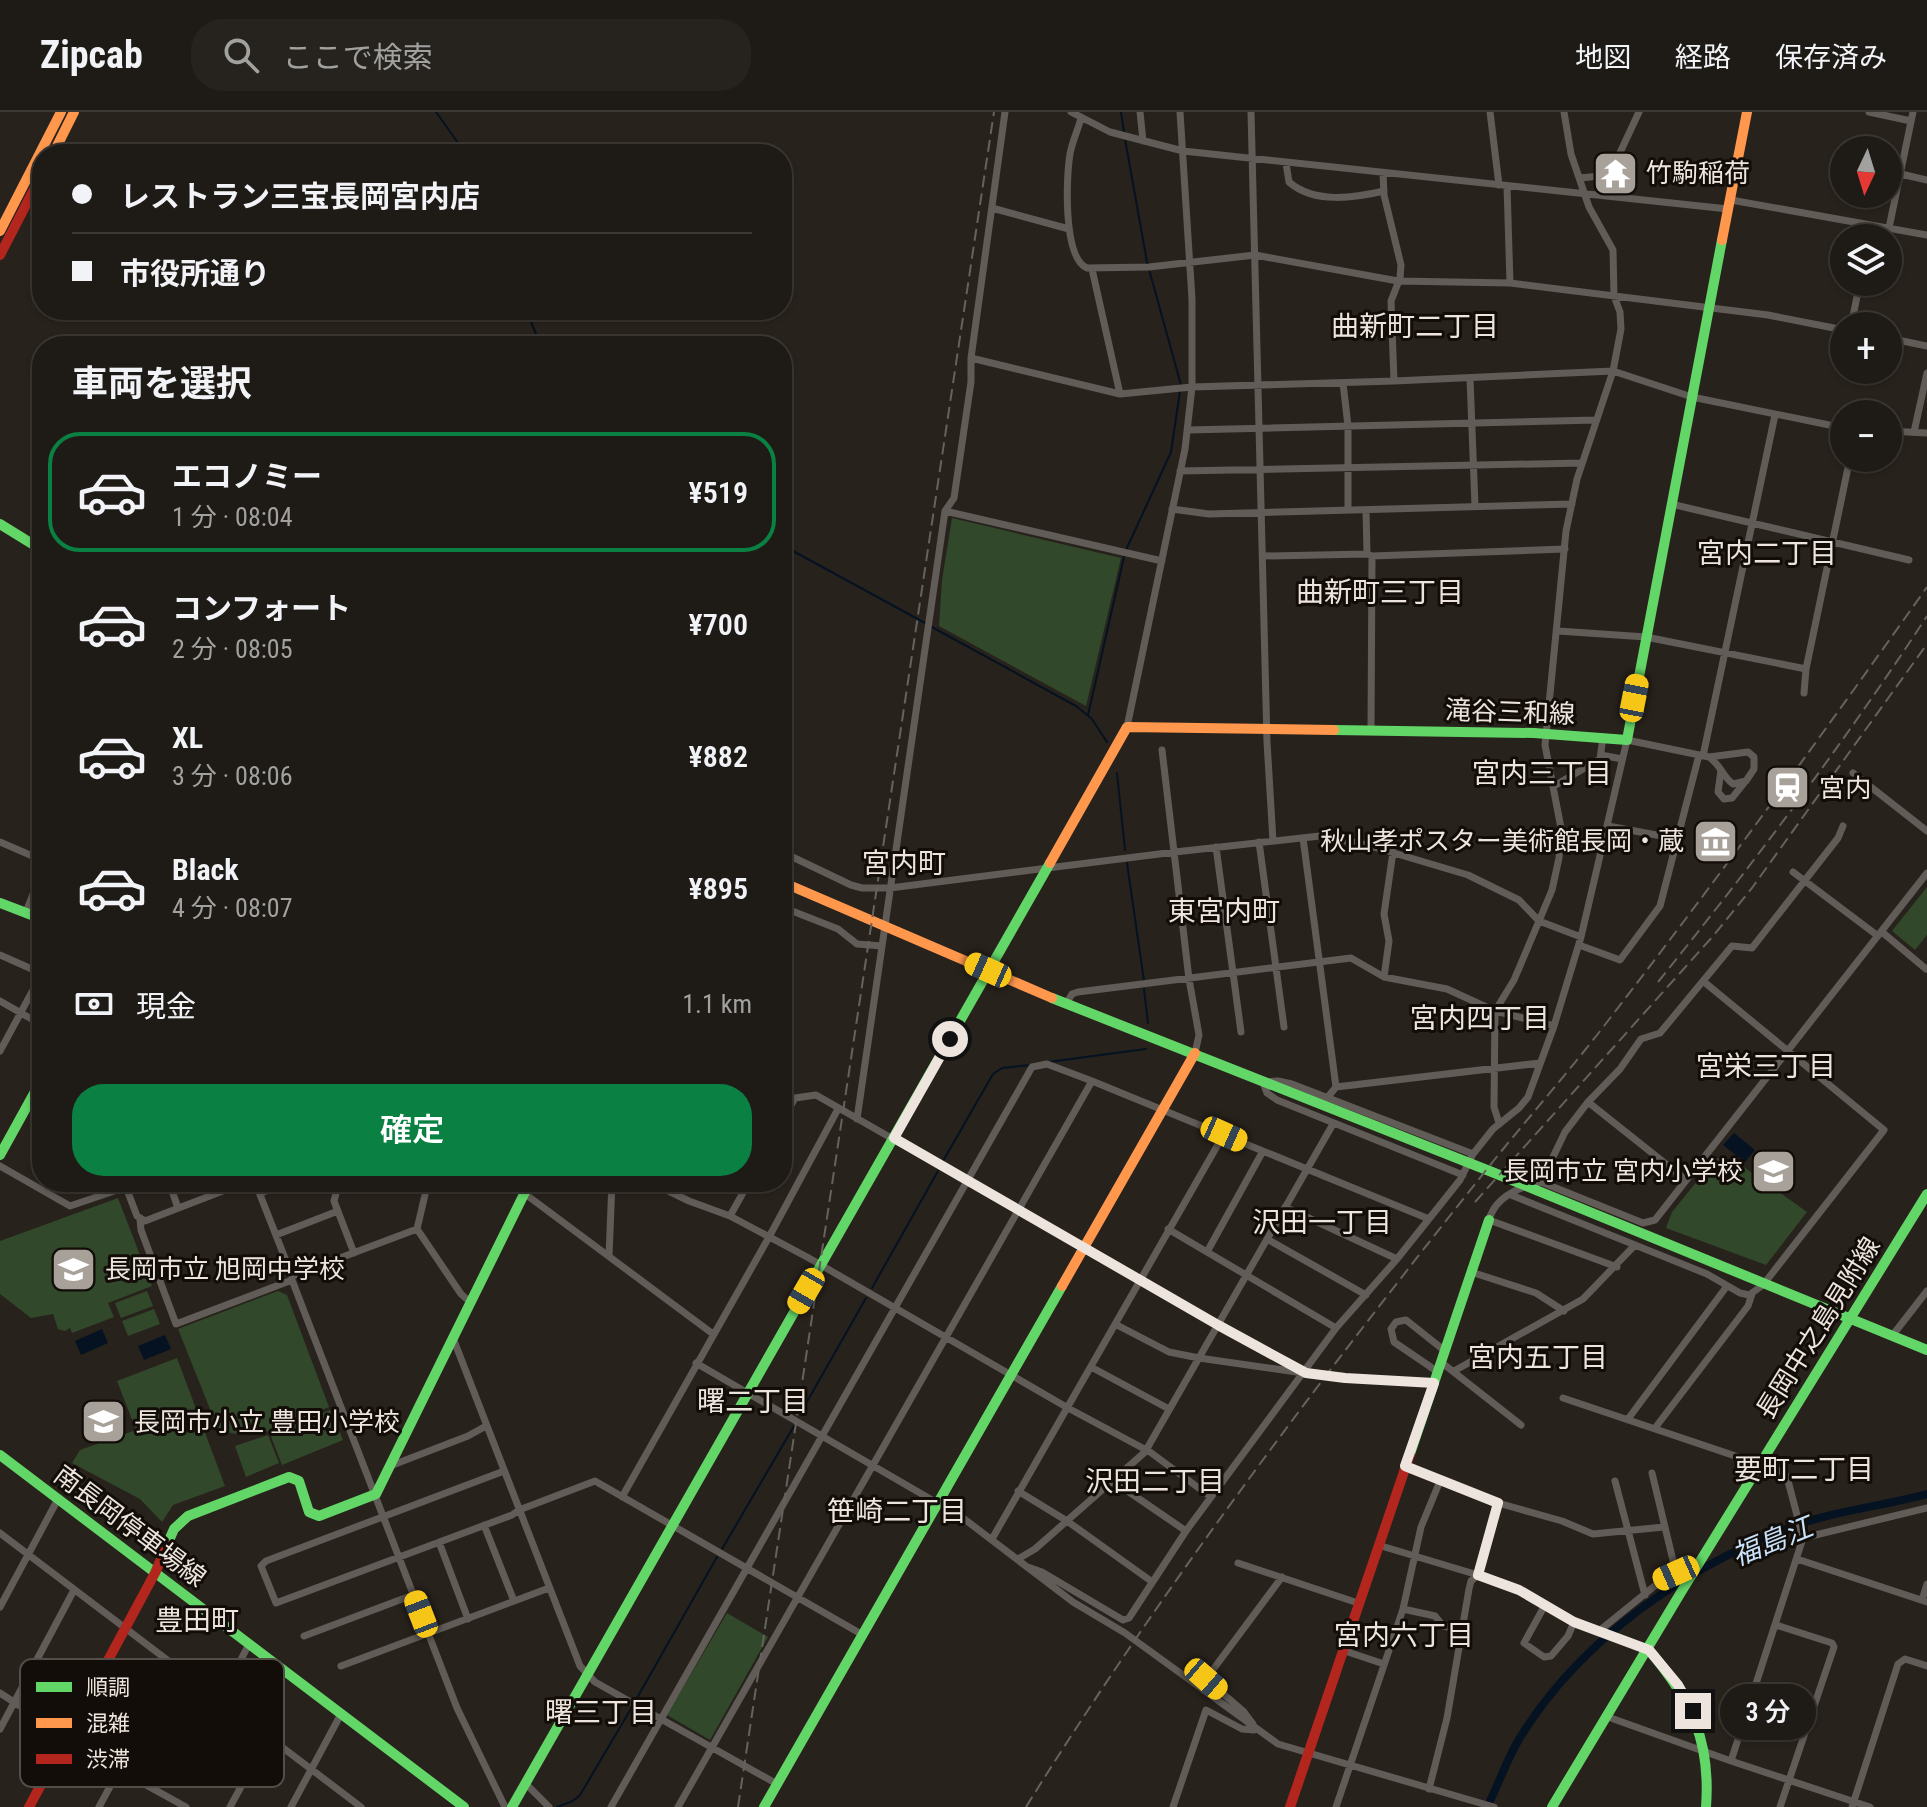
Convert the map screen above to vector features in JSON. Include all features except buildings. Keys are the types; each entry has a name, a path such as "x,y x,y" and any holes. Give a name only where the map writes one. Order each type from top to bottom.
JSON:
{"main road":[{"path":"45,144 61,112"},
{"path":"58,144 74,112"},
{"path":"1627,740 1747,112"},
{"path":"0,231 32,169"},
{"path":"0,255 32,193"},
{"path":"0,524 32,545"},
{"path":"0,532 32,547"},
{"path":"512,1807 1127,727"},
{"name":"滝谷三和線","path":"1127,727 1546,734 1627,740"},
{"path":"792,886 1066,1004 1195,1053 1927,1350"},
{"path":"0,903 32,915"},
{"path":"764,1807 1195,1053"},
{"path":"0,1155 32,1097"},
{"path":"108,1659 155,1573 174,1529 184,1518 289,1477 299,1481 309,1512 319,1516 376,1494 524,1193"},
{"name":"長岡中之島見附線","path":"1649,1650 1683,1589 1927,1194"},
{"path":"1290,1807 1489,1220"},
{"name":"南長岡停車場線","path":"0,1455 269,1659"},
{"path":"1552,1807 1586,1747 1649,1650 1685,1696 1697,1720 1706,1751 1706,1807"},
{"name":"南長岡停車場線","path":"284,1671 464,1807"},
{"path":"29,1807 39,1787"}],"street":[{"path":"857,1119 945,511 954,498 1005,112"},
{"path":"1071,112 1110,132 1183,151 1586,195 1729,204 1864,224"},
{"path":"1140,112 1143,141"},
{"path":"1127,727 1188,430 1192,387 1194,335 1180,112"},
{"path":"1251,112 1267,729 1273,841"},
{"path":"1490,112 1503,185 1510,283"},
{"path":"1499,1123 1494,1107 1495,1011 1514,980 1552,890 1559,858 1561,828 1545,745 1565,549 1582,463 1613,371 1621,329 1620,312 1614,296 1613,250 1592,215 1571,154 1564,112"},
{"path":"1580,178 1600,176 1617,159 1639,112"},
{"path":"1872,112 1912,116 1902,169"},
{"path":"1081,118 1070,154 1068,186 1069,229 1080,266 1092,269 1255,255 1398,281 1510,283 1768,315 1830,327"},
{"path":"1286,163 1289,182 1304,191 1325,197 1384,191"},
{"path":"1383,173 1384,191 1400,257 1398,281 1391,301 1394,381"},
{"path":"1902,174 1927,180"},
{"path":"992,208 1069,229"},
{"path":"1902,230 1927,235"},
{"path":"1092,269 1120,394"},
{"path":"1902,341 1927,346"},
{"path":"971,358 1120,394 1192,387 1613,371 1692,397 1830,425"},
{"path":"1914,432 1927,373"},
{"path":"1470,378 1475,506"},
{"path":"1343,383 1348,426 1348,510"},
{"path":"792,857 851,885 890,888 1320,836 1393,852 1468,875 1519,900 1539,921 1620,960 1660,906 1704,756 1775,415"},
{"path":"1188,430 1596,420"},
{"path":"1902,432 1927,433"},
{"path":"1180,471 1582,463"},
{"path":"1804,693 1806,669 1847,472"},
{"path":"1172,509 1209,514 1572,504"},
{"path":"1671,504 1909,560"},
{"path":"1366,510 1370,555 1371,730"},
{"path":"945,511 1162,561"},
{"path":"1264,556 1565,549"},
{"path":"1558,631 1646,637 1806,669"},
{"path":"1554,786 1596,763 1601,755 1603,737"},
{"path":"1028,1567 1042,1572 1123,1620 1129,1618 1186,1531 1306,1373 1336,1328 1429,1219 1463,1175 1473,1154 1499,1123 1524,1102 1554,1026 1580,941 1627,740 1704,756 1720,764 1733,784 1746,781"},
{"path":"1162,750 1189,979 1199,1035 1195,1053"},
{"path":"1704,756 1740,752 1751,754 1755,761 1754,769 1734,796 1724,799 1718,792 1721,769"},
{"path":"1601,755 1622,759"},
{"path":"1853,773 1927,831"},
{"path":"1608,826 1678,839"},
{"path":"1617,1267 1489,1220 1492,1209 1499,1199 1541,1182 1565,1132 1588,1102 1620,1069 1641,1039 1660,1033 1732,946 1752,948 1838,838 1843,826"},
{"path":"1303,838 1336,1087"},
{"path":"0,842 32,856"},
{"path":"1259,842 1284,1027"},
{"path":"1216,847 1241,1032"},
{"path":"1384,977 1389,941 1384,914 1393,852"},
{"path":"1793,872 1926,969"},
{"path":"1541,1182 1643,1223 1655,1220 1927,873"},
{"path":"26,912 32,897"},
{"path":"792,911 838,929 857,944 882,946"},
{"path":"0,955 32,970"},
{"path":"1066,1004 1072,994 1078,992 1351,958 1384,977 1447,989 1495,1011 1554,1026"},
{"path":"1655,1428 1748,1306 1752,1294 1763,1285 1884,1130 1703,981"},
{"path":"0,1050 32,994"},
{"path":"0,1001 32,1019"},
{"path":"1327,1098 1336,1087 1540,1063"},
{"path":"611,1807 1032,1067 1047,1064 1092,1081 1429,1219"},
{"path":"678,1807 1092,1081"},
{"path":"1463,1175 1277,1100 1267,1093 1263,1082 1292,1084 1473,1154"},
{"path":"792,1103 795,1098 816,1095 1306,1373"},
{"path":"1588,1102 1686,1180"},
{"path":"622,1497 838,1109"},
{"path":"1018,1559 1027,1556 1145,1452 1333,1124"},
{"path":"992,1539 1224,1134"},
{"path":"1207,1252 1263,1151"},
{"path":"0,1166 32,1181"},
{"path":"50,1192 73,1207 108,1192"},
{"path":"128,1192 176,1324 417,1229"},
{"path":"172,1192 178,1208"},
{"path":"336,1192 334,1201 354,1253"},
{"path":"426,1192 417,1229 461,1294 470,1302"},
{"path":"609,1256 612,1192"},
{"path":"670,1192 730,1216 947,1336 1011,1376 1150,1452 1211,1497"},
{"path":"730,1216 743,1192"},
{"path":"140,1220 145,1221 217,1193"},
{"path":"261,1193 457,1708 505,1807"},
{"path":"524,1193 713,1334"},
{"path":"1511,1195 1707,1274 1740,1293 1752,1294"},
{"path":"1285,1207 1397,1259"},
{"path":"276,1235 338,1211"},
{"path":"1168,1229 1336,1328"},
{"path":"1267,1239 1366,1295"},
{"path":"1454,1371 1583,1299 1635,1245"},
{"path":"1471,1272 1536,1293 1564,1311"},
{"path":"1628,1419 1727,1286"},
{"path":"1892,1336 1927,1291"},
{"path":"1439,1367 1406,1320 1398,1321 1391,1329 1394,1342 1439,1367 1454,1371 1521,1425"},
{"path":"1115,1324 1169,1352 1306,1373 1345,1378 1439,1367"},
{"path":"453,1338 580,1666 595,1682 777,1784"},
{"path":"696,1363 939,1503 992,1539 1073,1602 1186,1675 1278,1744 1494,1807"},
{"path":"1091,1367 1169,1409"},
{"path":"1563,1398 1783,1472 1787,1477 1802,1536 1731,1761"},
{"path":"390,1466 486,1426"},
{"path":"1405,1466 1498,1503 1562,1521 1593,1534 1664,1527"},
{"path":"504,1471 266,1561 261,1566 276,1603 595,1481 863,1635"},
{"path":"1652,1473 1676,1573"},
{"path":"1113,1481 1186,1531"},
{"path":"1337,1807 1403,1609 1421,1527 1440,1481"},
{"path":"1615,1481 1645,1595"},
{"path":"1018,1491 1067,1521 1151,1581"},
{"path":"0,1607 58,1499"},
{"path":"1429,1789 1447,1718 1471,1581 1478,1575 1498,1503"},
{"path":"1802,1536 1927,1508"},
{"path":"484,1525 514,1601"},
{"path":"0,1533 166,1659"},
{"path":"439,1542 468,1619"},
{"path":"1378,1545 1519,1590 1574,1622 1649,1650"},
{"path":"1797,1559 1924,1601 1927,1584"},
{"path":"1238,1563 1358,1603"},
{"path":"1601,1632 1662,1580 1699,1564"},
{"path":"1256,1730 1244,1712 1206,1679 1282,1577"},
{"path":"341,1666 549,1588"},
{"path":"37,1659 74,1590"},
{"path":"304,1636 413,1595"},
{"path":"1545,1605 1524,1643 1544,1657 1551,1656 1568,1636 1574,1622"},
{"path":"1403,1609 1435,1616 1443,1626 1461,1630"},
{"path":"1776,1625 1832,1643 1834,1647 1780,1807"},
{"path":"241,1659 249,1644"},
{"path":"1342,1650 1384,1664"},
{"path":"1853,1804 1898,1664 1905,1659 1927,1666"},
{"path":"0,1729 20,1692"},
{"path":"0,1693 20,1704"},
{"path":"1173,1807 1206,1710 1242,1729 1256,1730"},
{"path":"291,1807 341,1714"},
{"path":"1608,1717 1853,1804 1870,1807"},
{"path":"284,1749 357,1806"},
{"path":"525,1783 549,1807"},
{"path":"99,1807 110,1787"},
{"path":"150,1787 186,1807"},
{"path":"230,1807 241,1787"}],"green space":[{"path":"952,518 1121,558 1086,706 939,626 942,580"},
{"path":"1927,887 1927,935 1915,950 1892,931"},
{"path":"1716,1158 1734,1160 1807,1212 1766,1265 1666,1228 1672,1212"},
{"path":"118,1198 152,1286 108,1303 114,1317 72,1333 70,1328 65,1331 58,1329 53,1314 31,1318 0,1294 0,1241"},
{"path":"147,1291 153,1306 121,1318 115,1303"},
{"name":"長岡市立 旭岡中学校","path":"278,1291 287,1295 329,1407 261,1433 232,1433 218,1429 178,1329"},
{"path":"154,1309 160,1324 128,1336 122,1321"},
{"path":"177,1358 225,1486 173,1505 162,1522 140,1499 72,1463 80,1450 136,1430 117,1381"},
{"path":"330,1410 343,1440 282,1465 270,1434"},
{"path":"268,1435 279,1463 246,1477 235,1446"},
{"path":"727,1613 768,1637 710,1740 667,1715"}],"water":[{"path":"1734,1133 1755,1150 1745,1162 1723,1145"},
{"path":"102,1329 108,1343 81,1355 75,1341"},
{"path":"165,1335 171,1349 144,1360 138,1346"}],"waterway":[{"path":"436,112 459,144"},
{"path":"1121,112 1124,132"},
{"path":"1125,139 1147,262 1181,385"},
{"path":"530,320 537,336"},
{"path":"1126,550 1171,452 1180,391"},
{"path":"792,550 925,623"},
{"path":"1088,715 1124,557"},
{"path":"930,626 1076,706 1092,719 1107,742"},
{"path":"1117,773 1125,850"},
{"path":"1127,863 1144,981"},
{"path":"1144,989 1148,1023"},
{"path":"1048,1062 1146,1049"},
{"path":"943,1161 993,1074 1002,1068 1030,1065"},
{"path":"872,1288 938,1171"},
{"path":"800,1414 866,1298"},
{"path":"722,1549 794,1426"},
{"name":"福島江","path":"1487,1807 1516,1744 1546,1701 1574,1668 1639,1610 1713,1563 1791,1527 1927,1494"},
{"path":"637,1698 717,1557"},
{"path":"557,1807 580,1795 632,1707"}],"railway":[{"path":"738,1807 994,112"},
{"path":"1026,1807 1135,1639 1251,1476 1433,1237 1640,980 1927,587"},
{"path":"1658,982 1797,802 1927,616"},
{"path":"1475,1202 1714,935 1752,888 1927,644"}],"traffic: fast":[{"path":"1334,730 1534,733 1627,740 1722,240"},
{"path":"0,524 32,544"},
{"path":"512,1807 1050,863"},
{"path":"0,903 32,915"},
{"path":"1052,998 1492,1172 1927,1350"},
{"path":"0,1155 32,1097"},
{"path":"167,1545 174,1529 188,1516 289,1477 299,1481 309,1512 319,1516 376,1494 525,1192"},
{"path":"1552,1807 1927,1194"},
{"path":"1410,1454 1489,1220"},
{"path":"764,1807 1062,1286"},
{"path":"0,1455 269,1659"},
{"path":"1649,1650 1676,1686 1695,1722 1705,1761 1706,1807"},
{"path":"284,1670 464,1807"}],"traffic: slow":[{"path":"45,144 61,112"},
{"path":"58,144 74,112"},
{"path":"1722,240 1747,112"},
{"path":"0,231 32,169"},
{"path":"1050,863 1127,727 1334,730"},
{"path":"792,886 1052,998"},
{"path":"1062,1286 1195,1053"}],"traffic: jam":[{"path":"0,255 32,193"},
{"path":"1290,1807 1410,1454"},
{"path":"109,1659 167,1545"},
{"path":"29,1807 40,1787"}],"place":[{"name":"竹駒稲荷","path":"1615,173"},
{"name":"宮内","path":"1788,788"},
{"name":"秋山孝ポスター美術館長岡・蔵","path":"1715,841"},
{"name":"長岡市立 宮内小学校","path":"1774,1171"},
{"name":"長岡市立 旭岡中学校","path":"74,1269"},
{"name":"長岡市小立 豊田小学校","path":"103,1422"}],"district":[{"name":"曲新町二丁目","path":"1415,326"},
{"name":"宮内二丁目","path":"1767,553"},
{"name":"曲新町三丁目","path":"1380,592"},
{"name":"宮内三丁目","path":"1542,773"},
{"name":"宮内町","path":"904,863"},
{"name":"東宮内町","path":"1224,911"},
{"name":"宮内四丁目","path":"1480,1018"},
{"name":"宮栄三丁目","path":"1766,1066"},
{"name":"沢田一丁目","path":"1322,1222"},
{"name":"宮内五丁目","path":"1538,1357"},
{"name":"曙二丁目","path":"753,1401"},
{"name":"要町二丁目","path":"1804,1469"},
{"name":"沢田二丁目","path":"1155,1481"},
{"name":"笹崎二丁目","path":"897,1511"},
{"name":"豊田町","path":"197,1620"},
{"name":"宮内六丁目","path":"1404,1635"},
{"name":"曙三丁目","path":"601,1712"}],"route":[{"path":"950,1039 894,1138 1306,1373 1434,1383 1405,1466 1498,1503 1478,1575 1519,1590 1574,1622 1649,1650 1678,1685 1693,1711"}]}
